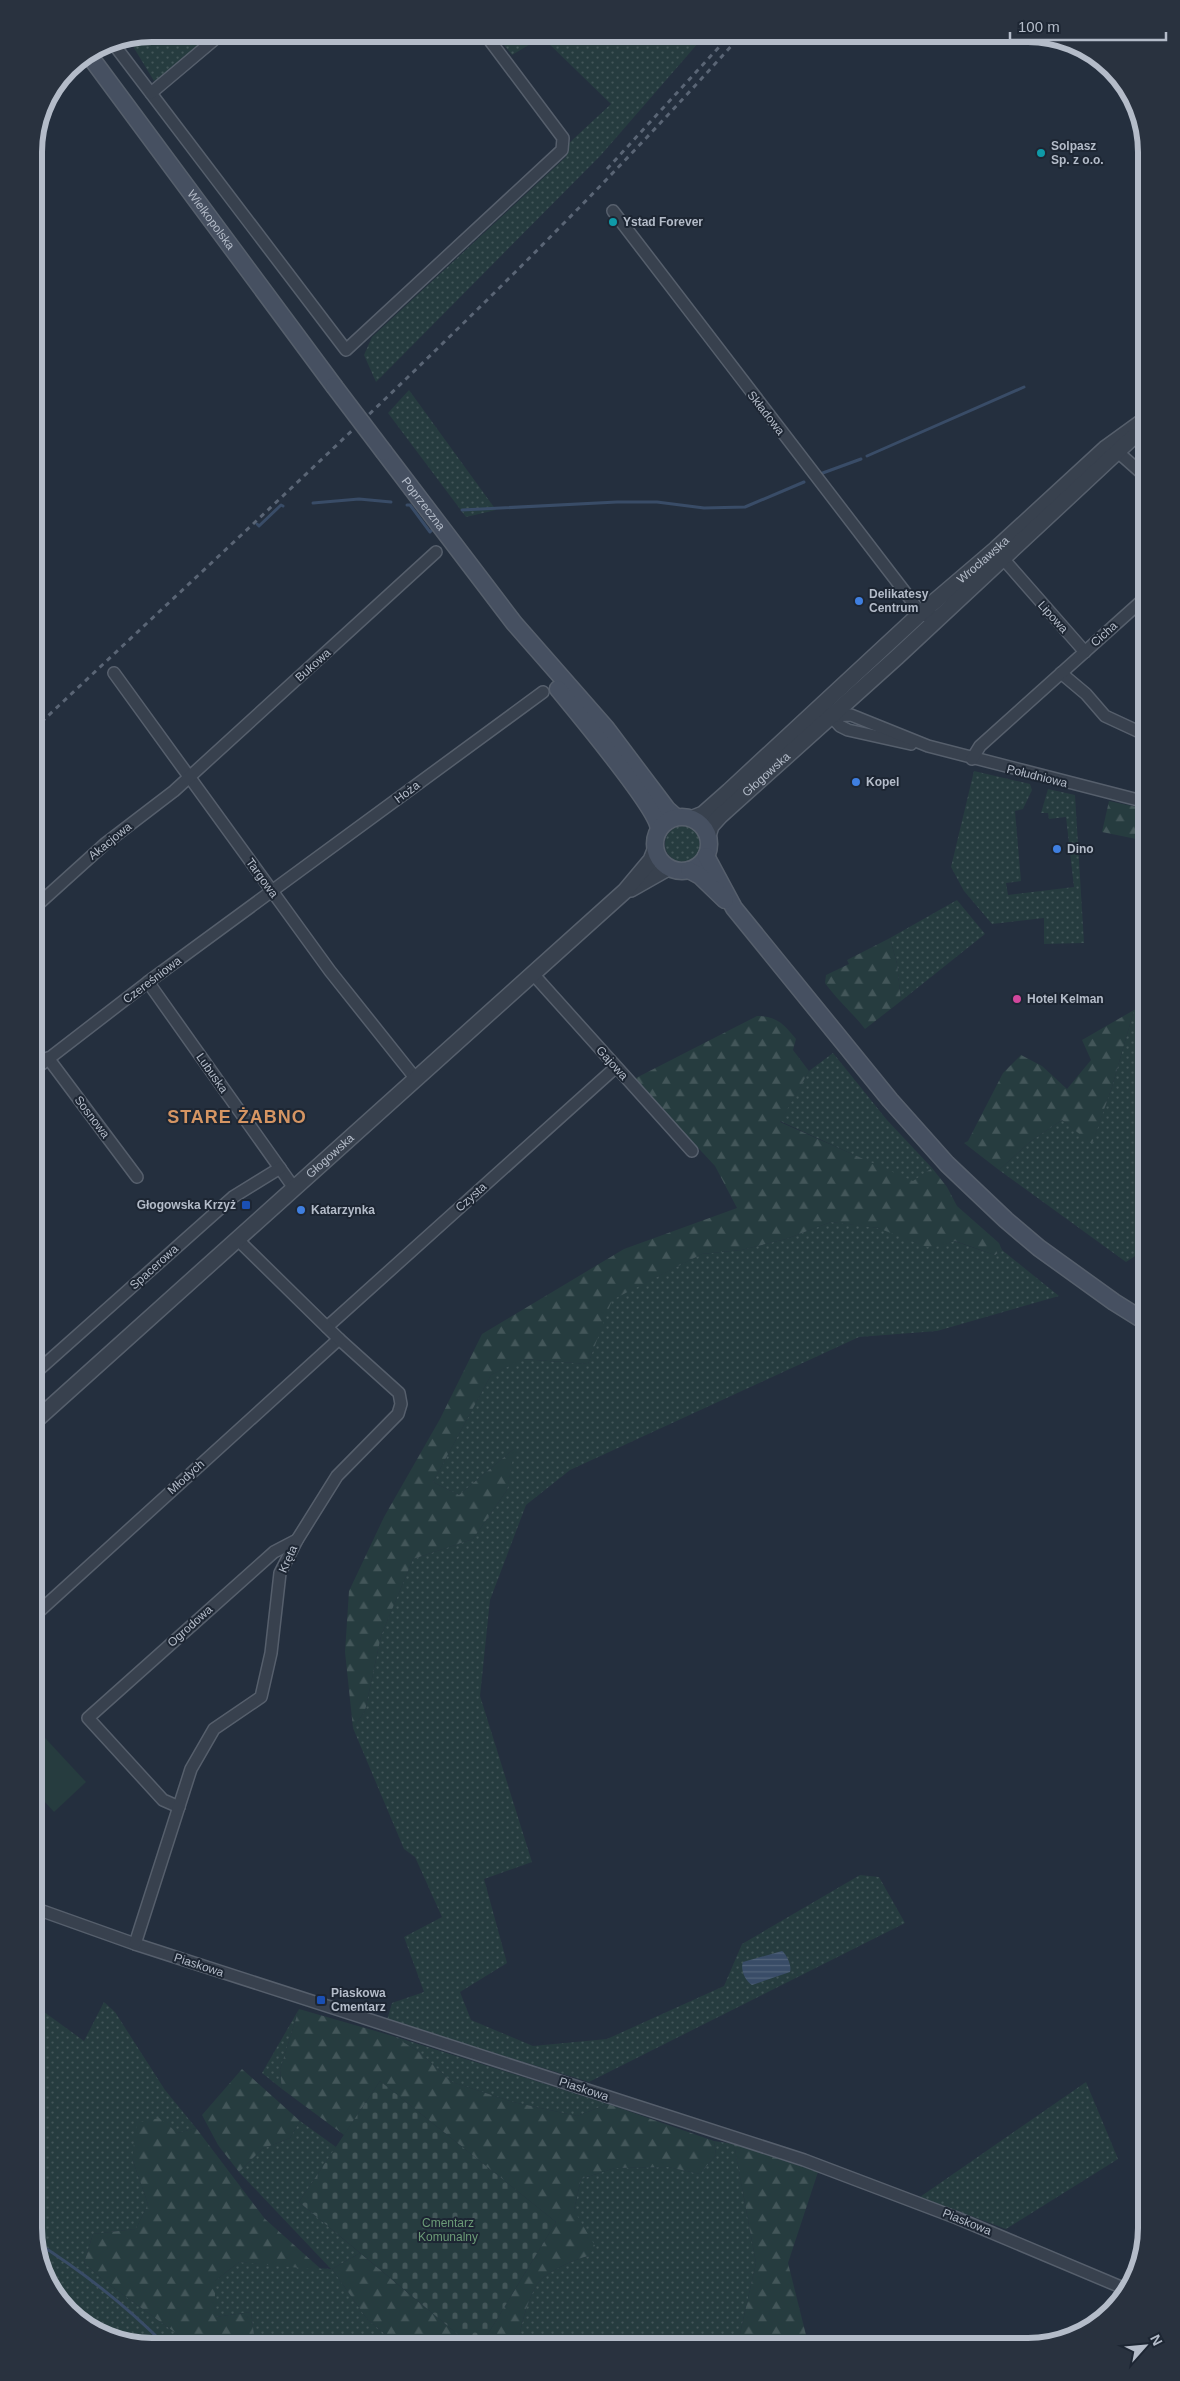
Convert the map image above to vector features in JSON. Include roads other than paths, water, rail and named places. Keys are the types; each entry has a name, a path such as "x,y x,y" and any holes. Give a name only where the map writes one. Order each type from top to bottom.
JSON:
{"main road":[{"name":"Wielkopolska","path":"93,60 334,386"},
{"name":"Poprzeczna","path":"334,386 514,623 606,728 667,809 684,818"},
{"name":"Poprzeczna","path":"514,623 541,666 638,793 656,820 659,829"},
{"path":"684,818 700,823 708,836 708,850 699,865 689,870 675,870 668,868 662,863 655,850 655,839 659,829 666,821 684,818"},
{"path":"706,856 734,908"},
{"path":"689,870 700,876 734,908 890,1100 971,1188 1039,1248 1138,1317"}],"street":[{"path":"152,94 212,43"},
{"path":"117,48 346,350 562,150 563,138 492,43"},
{"name":"Składowa","path":"613,211 921,614"},
{"name":"Wrocławska","path":"827,711 921,614 998,553 1138,426"},
{"name":"Wrocławska","path":"1114,448 1138,430"},
{"path":"1114,448 1138,470"},
{"name":"Bukowa","path":"189,777 436,552"},
{"name":"Wrocławska","path":"827,711 853,696 911,643 940,616 998,553"},
{"name":"Lipowa","path":"998,553 1085,652"},
{"name":"Cicha","path":"1085,652 1138,603"},
{"path":"911,643 921,614 940,616"},
{"path":"972,759 980,746 1085,652"},
{"name":"Targowa","path":"114,673 330,971 416,1079"},
{"path":"1062,673 1086,694 1105,716 1138,731"},
{"name":"Hoża","path":"272,892 543,692"},
{"path":"853,696 852,709 855,717"},
{"name":"Południowa","path":"827,711 855,717 928,746"},
{"name":"Południowa","path":"827,711 848,730 928,746 972,759 1138,800"},
{"name":"Głogowska","path":"684,818 712,806 827,711"},
{"name":"Głogowska","path":"708,836 712,826 720,816 827,711"},
{"name":"Akacjowa","path":"43,900 106,844 189,777"},
{"name":"Głogowska","path":"42,1414 625,891 651,860 655,850"},
{"name":"Głogowska","path":"625,891 668,868"},
{"name":"Czereśniowa","path":"43,1063 148,982 272,892"},
{"name":"Gajowa","path":"533,974 615,1068 692,1151"},
{"name":"Lubuska","path":"148,982 294,1188"},
{"name":"Sosnowa","path":"48,1058 137,1177"},
{"name":"Czysta","path":"326,1327 615,1068"},
{"name":"Spacerowa","path":"42,1367 233,1197 280,1168"},
{"name":"Kręta","path":"135,1944 191,1769 214,1729 261,1696 271,1653 280,1573 297,1540 337,1476 398,1414 401,1404 398,1393 326,1327 237,1239"},
{"name":"Młodych","path":"42,1608 339,1339"},
{"name":"Ogrodowa","path":"179,1807 162,1800 88,1718 274,1552 297,1540"},
{"name":"Piaskowa","path":"42,1911 135,1944 804,2160 957,2218 1121,2287"}],"water":[{"path":"782,1951 789,1961 790,1972 752,1985 747,1981 743,1971 743,1962"}],"waterway":[{"path":"867,456 1024,387"},
{"path":"820,474 861,459"},
{"path":"462,510 617,502 657,502 704,508 745,507 804,482"},
{"path":"313,503 359,499 391,502"},
{"path":"257,524 259,526 281,505 283,506"},
{"path":"407,505 410,505 430,532 432,530"},
{"path":"44,2247 105,2291 158,2338"}],"railway":[{"path":"607,169 723,43"},
{"path":"43,721 396,389 484,303 572,215 734,43"}],"place":[{"name":"Solpasz Sp. z o.o.","path":"1041,153"},
{"name":"Ystad Forever","path":"613,222"},
{"name":"Delikatesy Centrum","path":"859,601"},
{"name":"Kopel","path":"856,782"},
{"name":"Dino","path":"1057,849"},
{"name":"Hotel Kelman","path":"1017,999"},
{"name":"Głogowska Krzyż","path":"246,1205"},
{"name":"Katarzynka","path":"301,1210"},
{"name":"Piaskowa Cmentarz","path":"321,2000"}],"district":[{"name":"STARE ŻABNO","path":"237,1117"}],"park label":[{"name":"Cmentarz Komunalny","path":"448,2230"}]}
